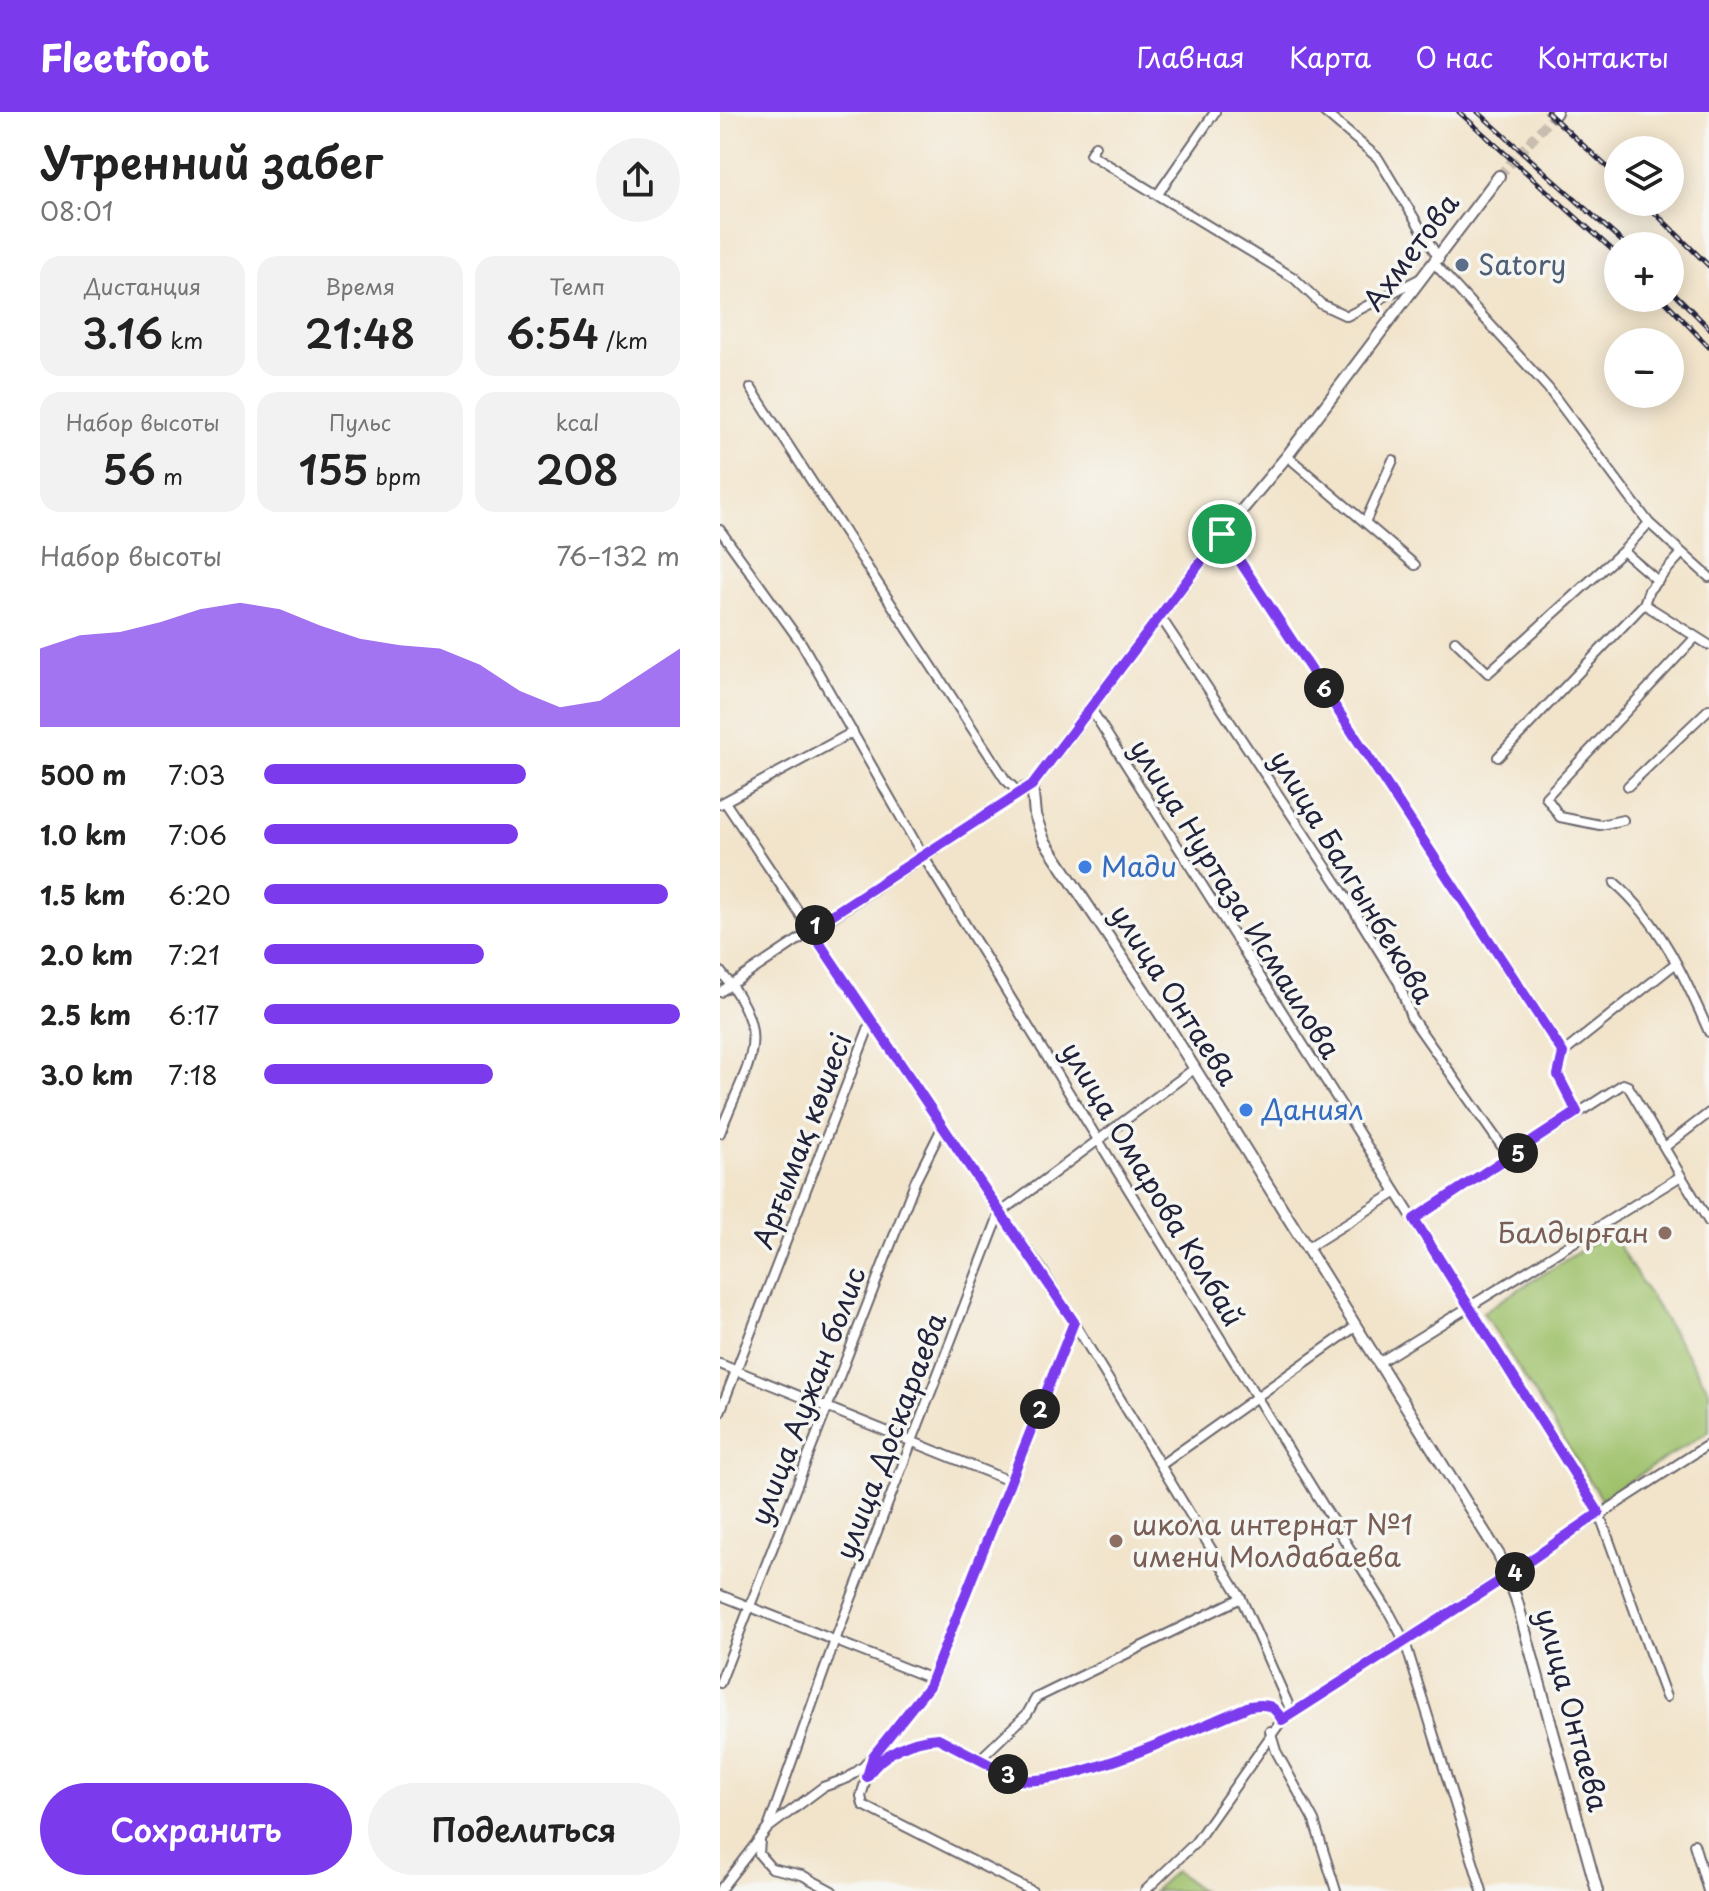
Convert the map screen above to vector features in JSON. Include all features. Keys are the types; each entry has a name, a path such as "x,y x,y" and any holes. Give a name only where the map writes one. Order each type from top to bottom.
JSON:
{"main road":[{"name":"Ахметова","path":"1032,785 1499,176"},
{"name":"улица Онтаева","path":"1032,785 1035,815 1044,840 1194,1069 1481,1524 1509,1575 1597,1891"}],"street":[{"path":"1158,194 1215,112"},
{"path":"1324,112 1378,158 1436,261 1548,388 1649,523 1709,577"},
{"path":"1095,146 1090,154 1294,278 1321,304 1347,316 1423,277"},
{"path":"751,388 1005,779 1016,790 1032,785"},
{"path":"1287,456 1366,520 1415,565"},
{"path":"1366,520 1393,460"},
{"path":"1455,641 1488,673 1623,551 1649,523"},
{"name":"улица Омарова Колбай","path":"720,530 802,644 922,854 1099,1137 1405,1642 1482,1891"},
{"path":"1222,534 1563,1053"},
{"path":"1623,551 1658,581"},
{"path":"1498,757 1644,604 1658,581 1682,553"},
{"path":"1644,604 1694,639 1709,645"},
{"name":"улица Балгынбекова","path":"1160,616 1342,891 1399,983 1411,1017 1510,1158"},
{"path":"1623,820 1600,825 1560,817 1546,797 1694,639"},
{"name":"улица Нуртаза Исмаилова","path":"1091,709 1599,1513 1666,1697"},
{"path":"1628,786 1709,709"},
{"path":"853,732 722,803 872,1019 1000,1213 1042,1270 1241,1598 1292,1713"},
{"path":"720,992 922,854 1032,785"},
{"path":"1615,883 1650,920 1691,986 1709,1032"},
{"path":"1577,1112 1558,1075 1563,1053 1676,963"},
{"path":"720,971 745,1006 755,1031 751,1054 720,1133"},
{"name":"Арғымақ көшесі","path":"720,1412 872,1019"},
{"path":"1000,1213 1194,1069"},
{"path":"1414,1219 1623,1084 1628,1086 1666,1146 1709,1222"},
{"path":"1666,1146 1709,1113"},
{"name":"улица Аужан болис","path":"720,1683 915,1182 942,1128"},
{"path":"1378,1363 1681,1176"},
{"path":"1307,1248 1395,1193"},
{"name":"улица Доскараева","path":"720,1890 768,1828 834,1643 1000,1213"},
{"path":"768,1828 823,1787 848,1778 873,1756 932,1679 1074,1322"},
{"path":"1161,1465 1355,1327"},
{"path":"720,1364 1012,1482"},
{"path":"1145,1891 1195,1843 1270,1731 1282,1720 1709,1444"},
{"path":"720,1595 834,1643 932,1679"},
{"path":"980,1759 1027,1714 1036,1698 1241,1598"},
{"path":"867,1777 886,1756 920,1740 938,1738 1019,1780 1033,1781 1102,1765 1250,1706 1264,1703 1275,1708 1282,1720"},
{"path":"1270,1731 1276,1751 1314,1821 1336,1891"},
{"path":"873,1756 861,1796 863,1805 1032,1891"},
{"path":"760,1839 759,1854 771,1868 802,1875 832,1891"},
{"path":"1694,1844 1708,1891"}],"green space":[{"path":"1610,1232 1709,1390 1709,1431 1601,1499 1483,1312"},
{"path":"1175,1871 1202,1891 1153,1891"}],"tunnel":[{"path":"1499,176 1554,115"}],"railway":[{"path":"1459,112 1604,242"},
{"path":"1478,112 1611,232"},
{"path":"1547,112 1604,164"},
{"path":"1658,216 1709,266"},
{"path":"1684,303 1709,328"},
{"path":"1675,312 1709,347"}],"place":[{"name":"Satory","path":"1462,265"},
{"name":"Мади","path":"1085,867"},
{"name":"Даниял","path":"1246,1110"},
{"name":"Балдырған","path":"1665,1233"},
{"name":"школа интернат №1 имени Молдабаева","path":"1116,1541"}],"route":[{"path":"1222,534 1563,1053 1558,1064 1558,1075 1577,1112 1414,1219 1599,1513 1509,1575 1282,1720 1275,1708 1264,1703 1250,1706 1102,1765 1033,1781 1019,1780 938,1738 929,1738 911,1741 886,1756 867,1777 873,1756 929,1686 1074,1322 1042,1270 1000,1213 810,929 1032,785 1222,534"}]}
